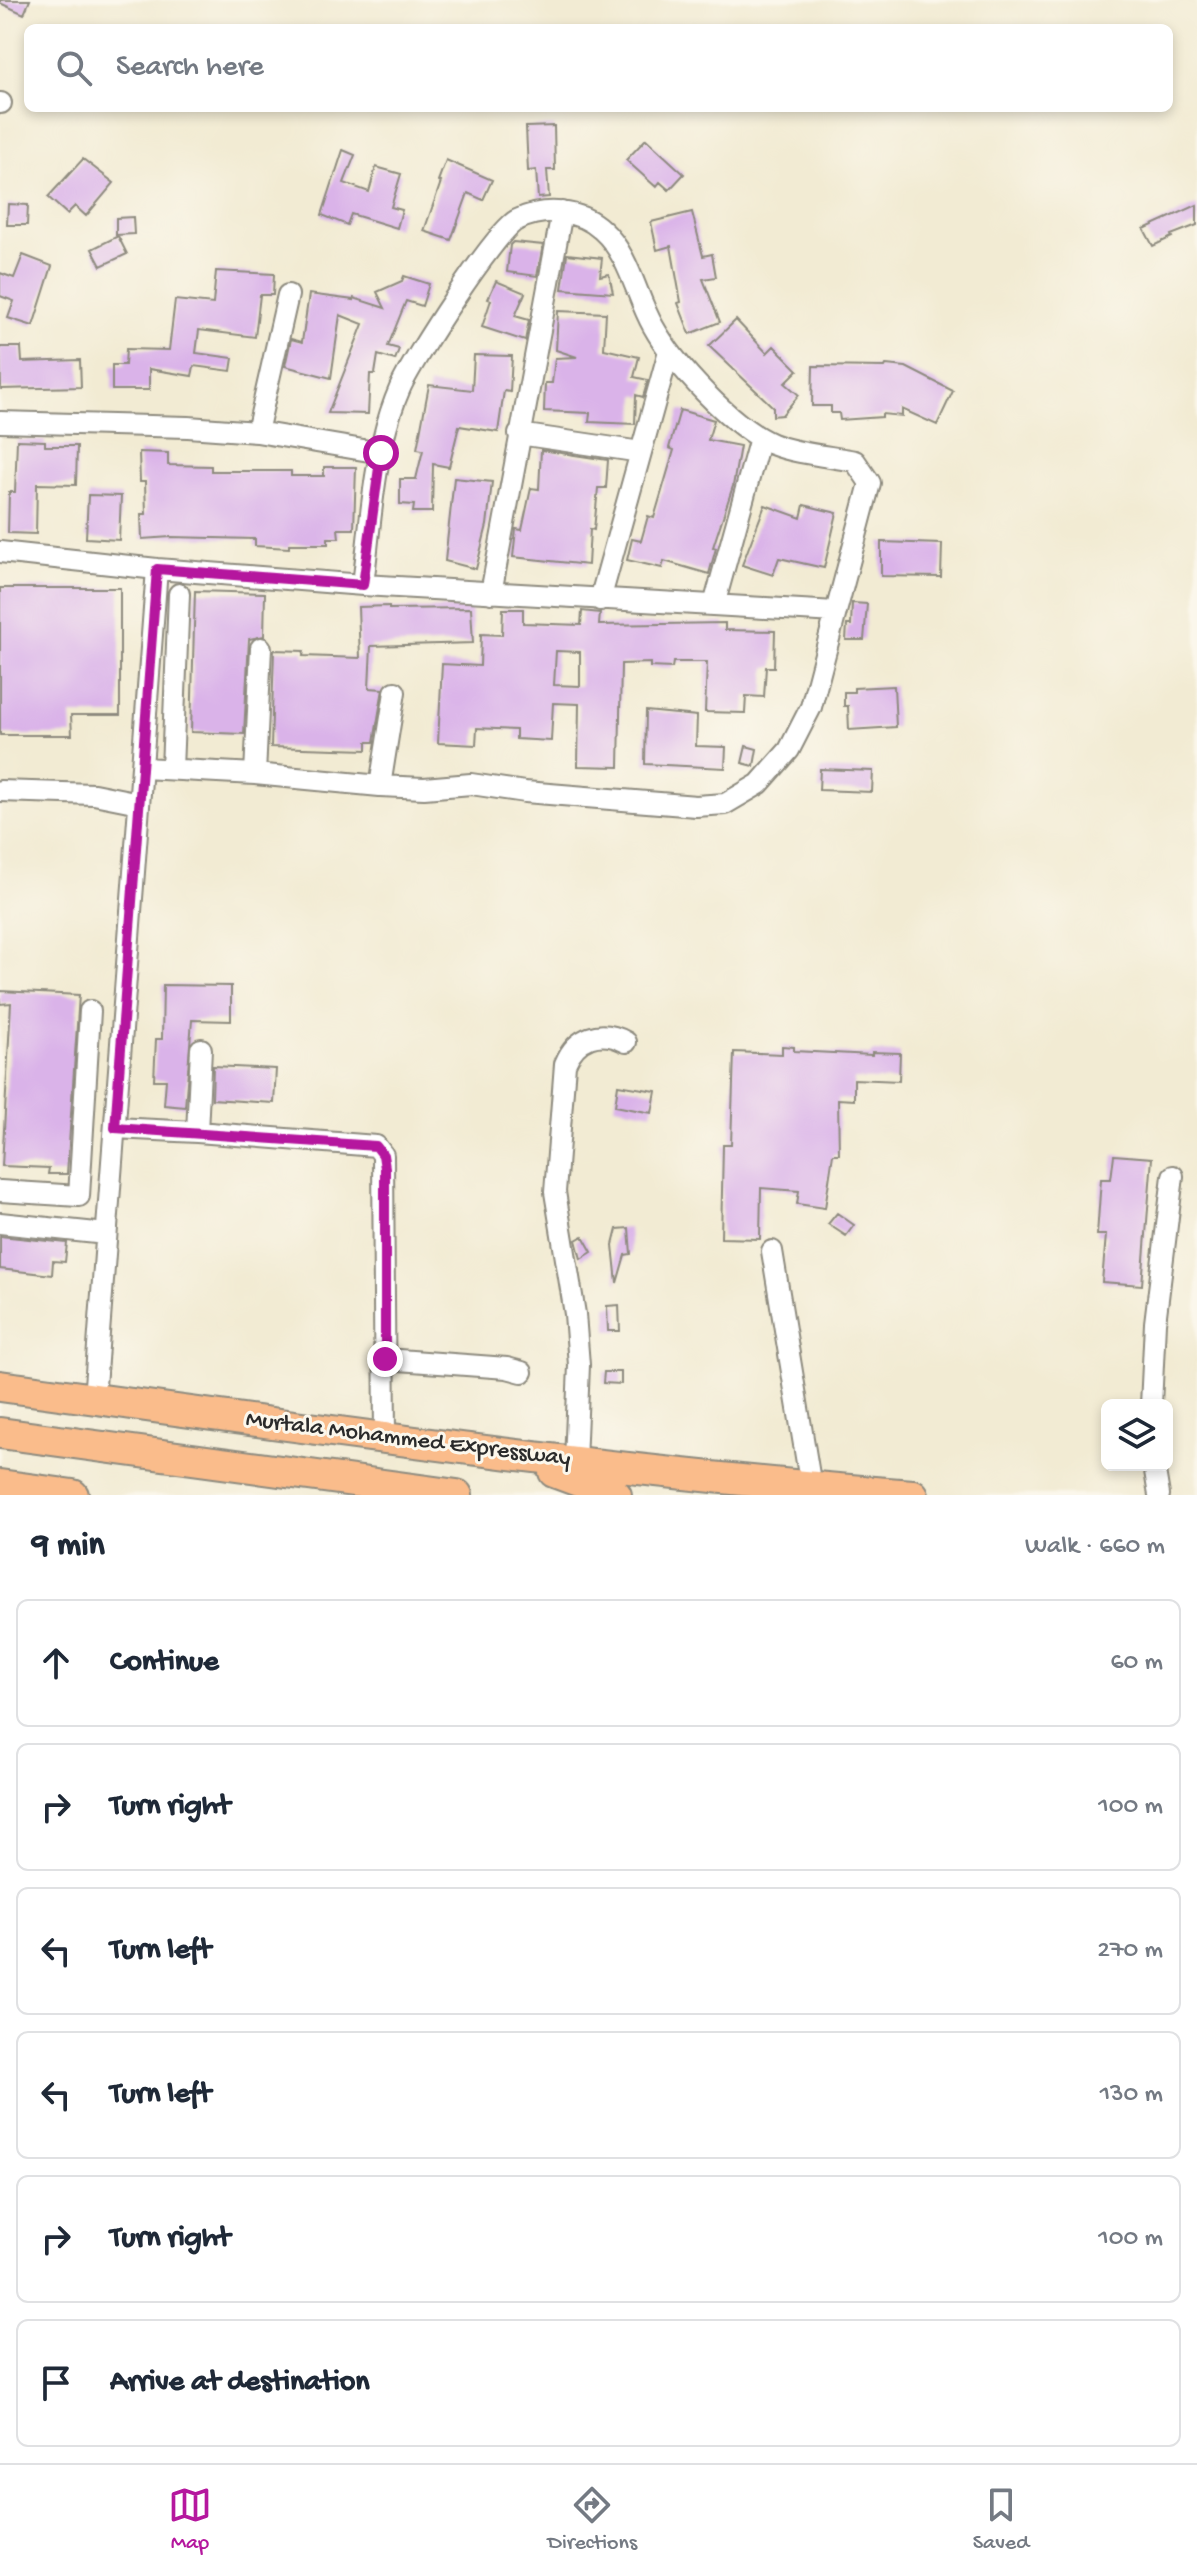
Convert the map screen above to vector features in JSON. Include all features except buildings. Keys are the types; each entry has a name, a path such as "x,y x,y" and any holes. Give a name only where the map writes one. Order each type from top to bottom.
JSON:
{"highway":[{"name":"Murtala Mohammed Expressway","path":"0,1386 509,1455 913,1495"},
{"name":"Murtala Mohammed Expressway","path":"0,1433 457,1495"},
{"path":"509,1455 616,1495"},
{"path":"0,1485 73,1495"}],"street":[{"path":"491,593 562,212"},
{"path":"143,768 255,774 380,786 424,788 471,784 525,792 696,806 725,804 759,784 789,750 811,707 870,483 855,461 775,445 747,431 669,351 653,327 619,252 603,230 583,216 562,212 539,213 515,221 497,239 419,351 400,389 381,453 363,585"},
{"path":"257,432 288,295"},
{"path":"600,600 669,351"},
{"path":"0,422 257,432 381,453"},
{"path":"519,434 641,452"},
{"path":"714,605 760,438"},
{"path":"0,552 157,569 363,585 836,612"},
{"path":"94,1399 157,569"},
{"path":"172,769 179,594"},
{"path":"255,774 261,648"},
{"path":"380,786 395,692"},
{"path":"0,791 94,794 139,803"},
{"path":"0,1191 79,1196 90,1011"},
{"path":"575,1462 579,1365 575,1314 555,1192 565,1064 570,1051 591,1036 615,1036 626,1042"},
{"path":"197,1132 201,1049"},
{"path":"115,1128 376,1146 383,1155 385,1168 385,1438"},
{"path":"1151,1399 1155,1323 1173,1176"},
{"path":"0,1223 106,1234"},
{"path":"772,1251 811,1487"},
{"path":"385,1359 507,1368 522,1372"},
{"path":"1155,1471 1159,1495"}],"route":[{"path":"381,453 363,585 157,569 115,1128 376,1146 383,1155 385,1168 385,1359"}]}
